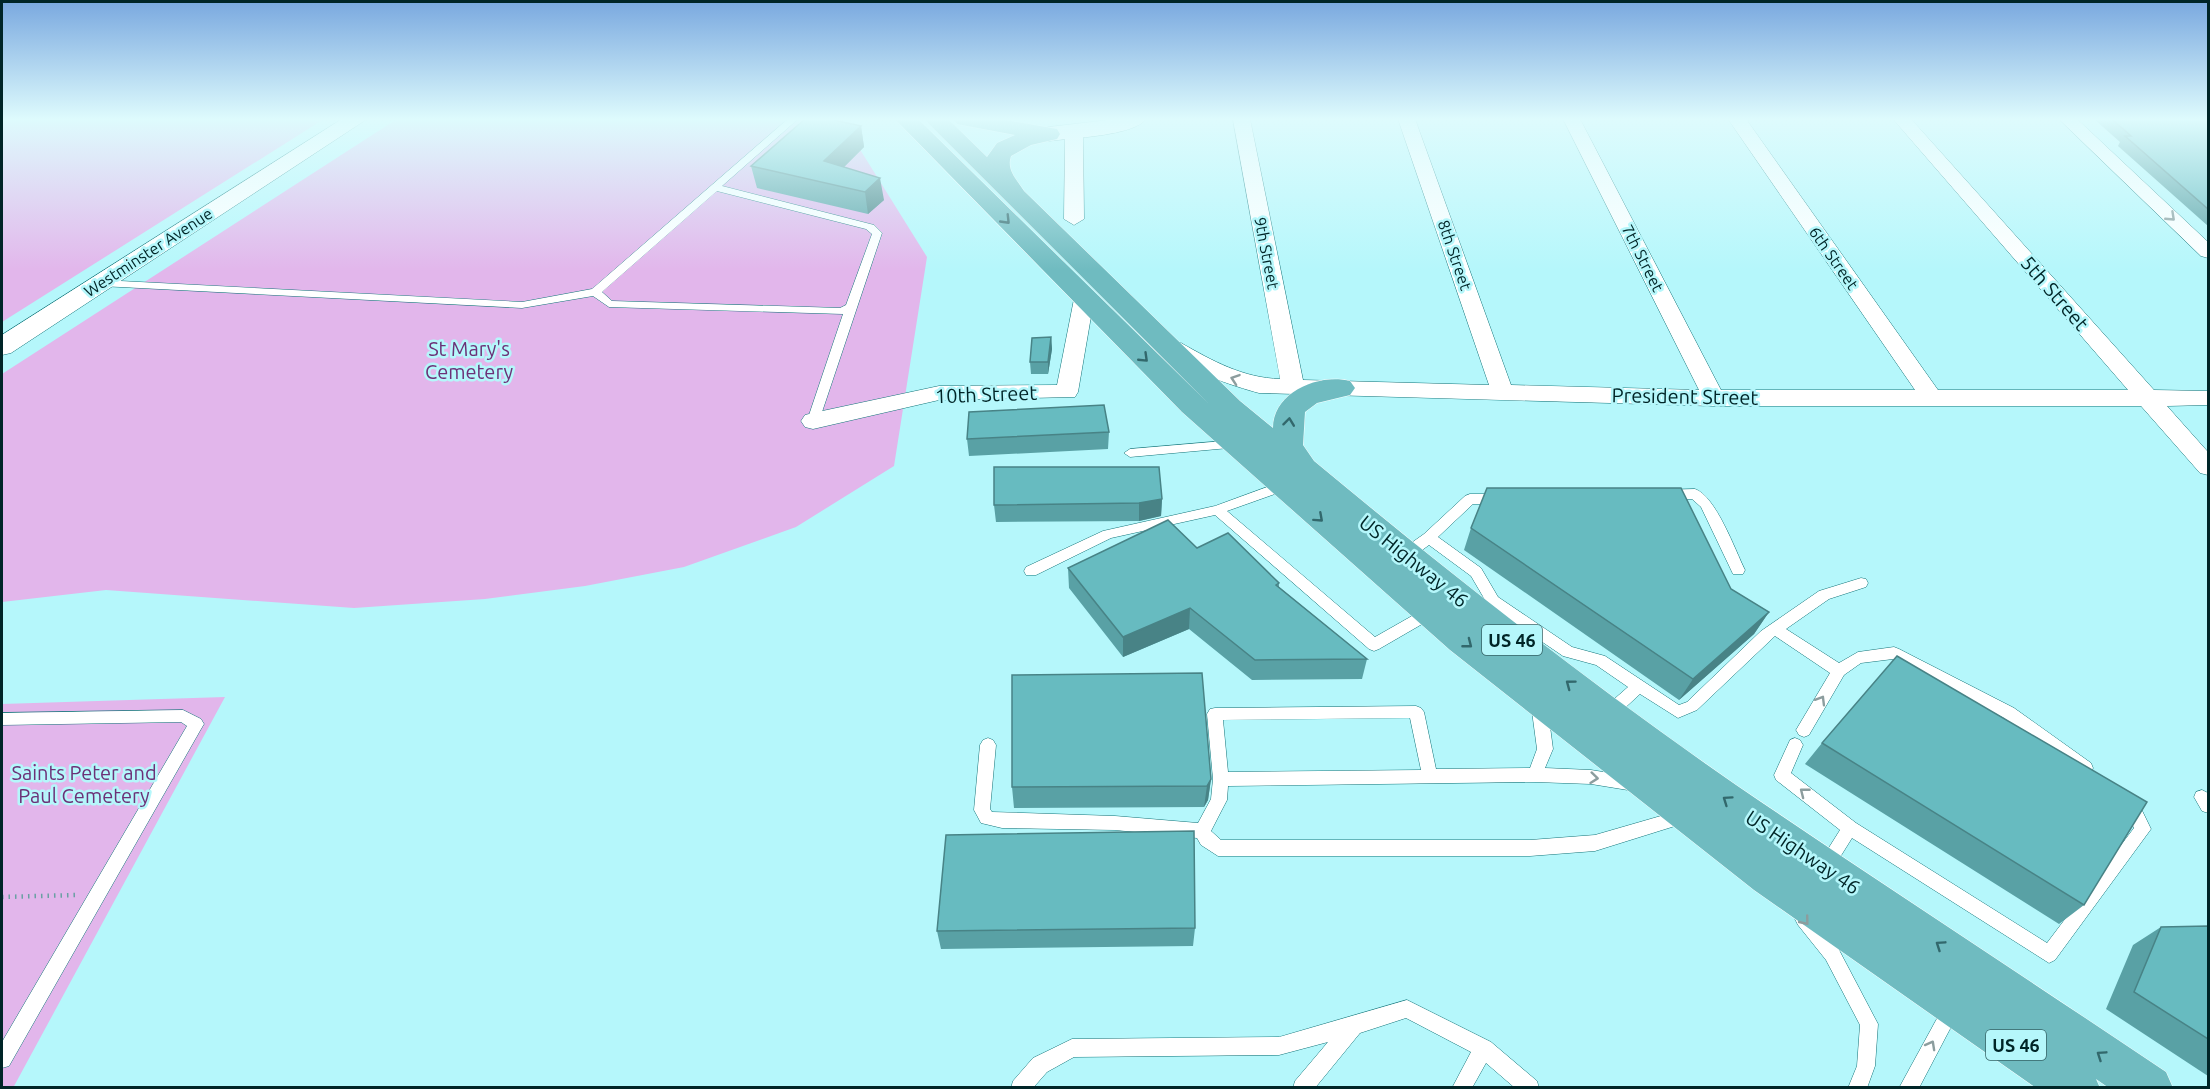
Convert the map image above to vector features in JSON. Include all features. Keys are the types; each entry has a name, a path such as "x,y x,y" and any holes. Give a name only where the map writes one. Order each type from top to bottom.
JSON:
{"highway":[{"name":"US Highway 46","path":"957,170 1084,298 1236,444 1295,480 1417,546 1540,646 1610,713 1721,796 1825,866 1964,985 2077,1088"},
{"name":"US Highway 46","path":"988,170 1171,347 1295,480 1431,612 1538,698 1768,876 2150,1088"},
{"path":"998,170 1015,195"},
{"path":"1295,480 1288,445 1288,419 1292,407 1308,395 1340,388"}],"street":[{"name":"Westminster Avenue","path":"2,347 277,170"},
{"path":"1074,170 1074,219"},
{"name":"9th Street","path":"1251,170 1293,387"},
{"name":"8th Street","path":"1425,170 1502,390"},
{"name":"7th Street","path":"1598,170 1714,398"},
{"name":"6th Street","path":"1772,170 1931,397"},
{"name":"5th Street","path":"1947,170 2208,467"},
{"path":"2121,170 2208,252"},
{"name":"10th Street","path":"813,421 939,393 1067,392 1084,298"},
{"name":"President Street","path":"1171,347 1208,368 1236,380 1258,386 1502,390 1714,398 2208,398"}],"lane":[{"path":"101,283 522,305 595,292 733,170"},
{"path":"713,187 870,227 877,233 813,421"},
{"path":"595,292 609,304 841,311 851,307"},
{"path":"1130,453 1236,444"},
{"path":"1031,571 1108,534 1217,510 1295,480"},
{"path":"1647,495 1695,494 1706,504 1738,570"},
{"path":"1417,546 1470,500 1517,498"},
{"path":"1217,510 1374,645 1431,612"},
{"path":"1540,646 1600,660 1678,712 1692,706 1775,629 1824,595 1861,583"},
{"path":"1775,629 1839,671"},
{"path":"1804,730 1839,671 1858,658 1894,653 2009,712 2101,779"},
{"path":"1610,713 1640,686"},
{"path":"1535,775 1545,749 1538,698"},
{"path":"1202,831 1219,800 1221,779 1215,714 1416,711 1430,776"},
{"path":"2,719 183,716 196,724 2,1059"},
{"path":"1795,745 1782,775 1850,828 2049,954 2143,829 2128,800 2119,793"},
{"path":"988,746 982,810 987,818 1002,821 1115,823 1202,831"},
{"path":"1221,779 1535,775 1591,777 1652,786"},
{"path":"1202,831 1207,840 1218,848 1530,848 1595,843 1690,815"},
{"path":"1825,866 1850,828"},
{"path":"1768,876 1832,954 1869,1024 1866,1066 1857,1088"},
{"path":"1908,1088 1964,985"},
{"path":"1020,1088 1040,1065 1072,1048 1279,1046 1407,1009 1484,1049 1530,1088"},
{"path":"1302,1088 1354,1026"},
{"path":"1461,1088 1484,1049"}],"path":[{"path":"2,897 98,895"}],"green space":[{"path":"2,170 243,170 2,322"},
{"name":"St Mary's Cemetery","path":"318,170 873,170 927,257 894,466 796,527 684,567 585,586 485,599 354,608 106,590 2,602 2,374"},
{"name":"Saints Peter and Paul Cemetery","path":"225,697 13,1088 2,1087 2,704"}],"building":[{"path":"768,170 853,170 880,178 865,192"},
{"path":"2163,170 2208,170 2208,209"},
{"path":"1051,337 1048,362 1030,362 1032,338"},
{"path":"1104,405 1109,432 967,439 969,412"},
{"path":"994,467 1159,467 1162,499 1139,503 994,505"},
{"path":"1487,488 1681,488 1731,589 1769,612 1693,679 1471,528"},
{"path":"1168,520 1197,548 1228,533 1279,583 1276,585 1367,659 1255,660 1190,608 1123,637 1068,568"},
{"path":"1897,656 2147,802 2084,905 1822,743"},
{"path":"1202,673 1211,779 1207,786 1012,787 1012,675"},
{"path":"1194,831 1195,928 937,931 946,835"},
{"path":"2208,926 2208,1039 2134,992 2161,927"}]}
